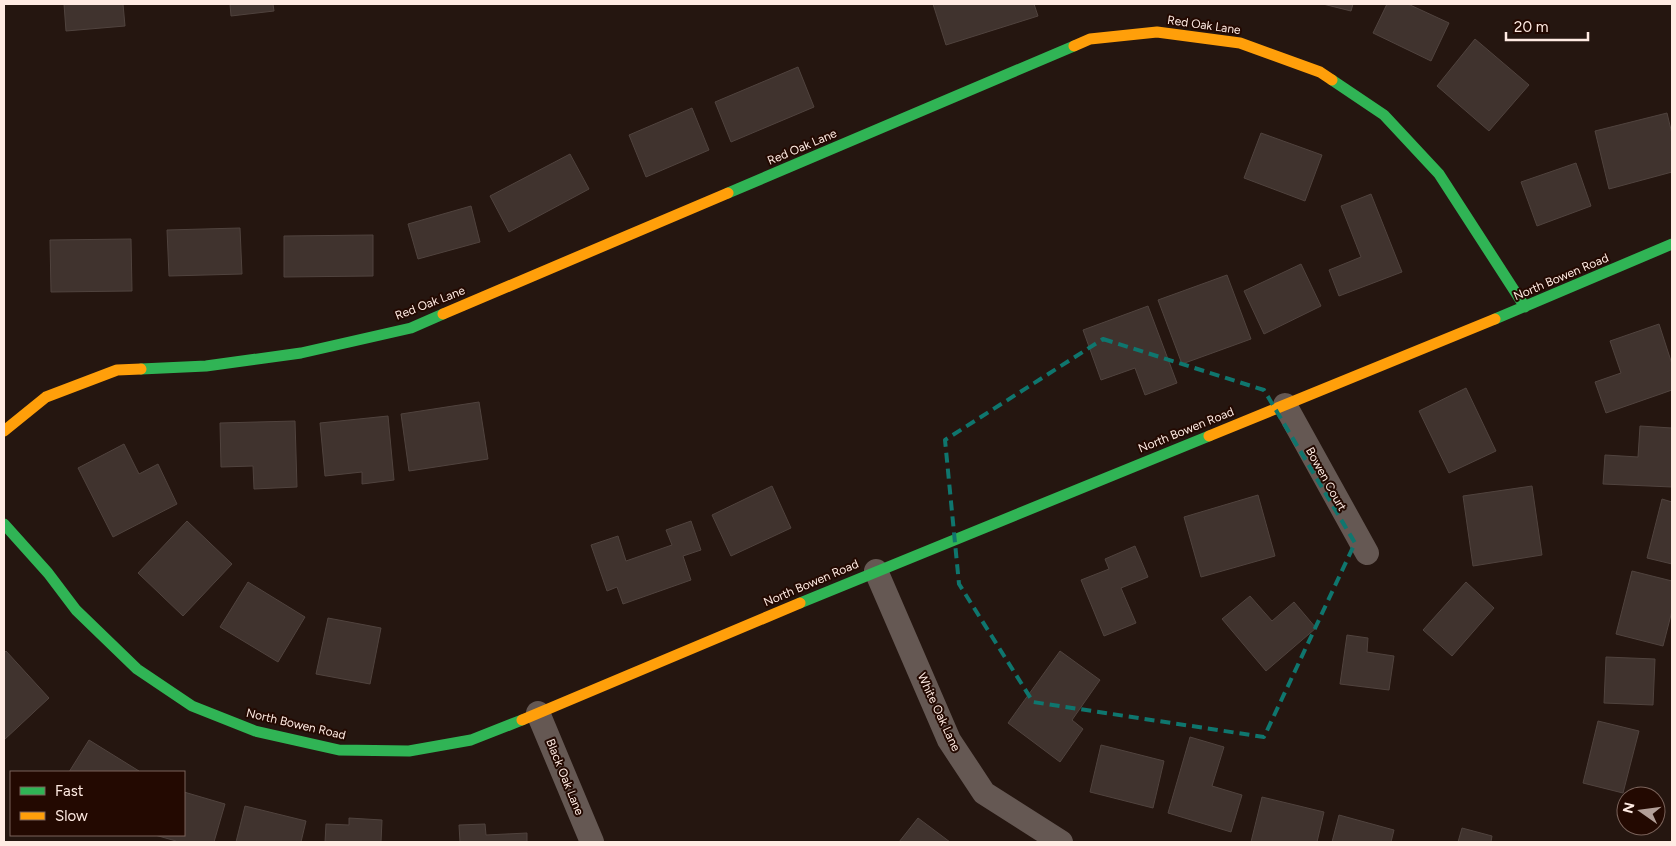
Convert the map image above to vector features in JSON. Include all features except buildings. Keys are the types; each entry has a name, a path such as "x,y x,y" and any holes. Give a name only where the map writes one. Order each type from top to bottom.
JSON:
{"street":[{"name":"Red Oak Lane","path":"4,431 46,397 118,370 206,366 301,353 411,328 1090,39 1157,32 1240,43 1320,72 1384,115 1440,174 1525,307"},
{"name":"North Bowen Road","path":"4,524 48,573 76,610 137,669 192,706 255,731 339,750 409,751 471,740 876,571 1525,307 1672,244"},
{"name":"Bowen Court","path":"1285,405 1367,553"},
{"name":"White Oak Lane","path":"876,571 949,740 984,793 1061,842"},
{"name":"Black Oak Lane","path":"538,712 592,842"}],"highlighted area":[{"path":"1103,339 1264,390 1355,543 1264,737 1033,702 959,584 945,440"}],"traffic: fast":[{"path":"728,193 1074,46"},
{"path":"1332,80 1384,115 1439,174 1525,307"},
{"path":"1495,319 1672,244"},
{"path":"141,369 206,366 301,353 411,328 443,314"},
{"path":"800,603 1209,436"},
{"path":"4,524 48,573 76,610 137,669 192,706 255,731 339,750 409,751 471,740 522,720"}],"traffic: slow":[{"path":"1074,46 1090,39 1157,32 1240,43 1320,72 1332,80"},
{"path":"443,314 728,193"},
{"path":"1209,436 1495,319"},
{"path":"4,431 46,397 117,370 141,369"},
{"path":"522,720 800,603"}]}
